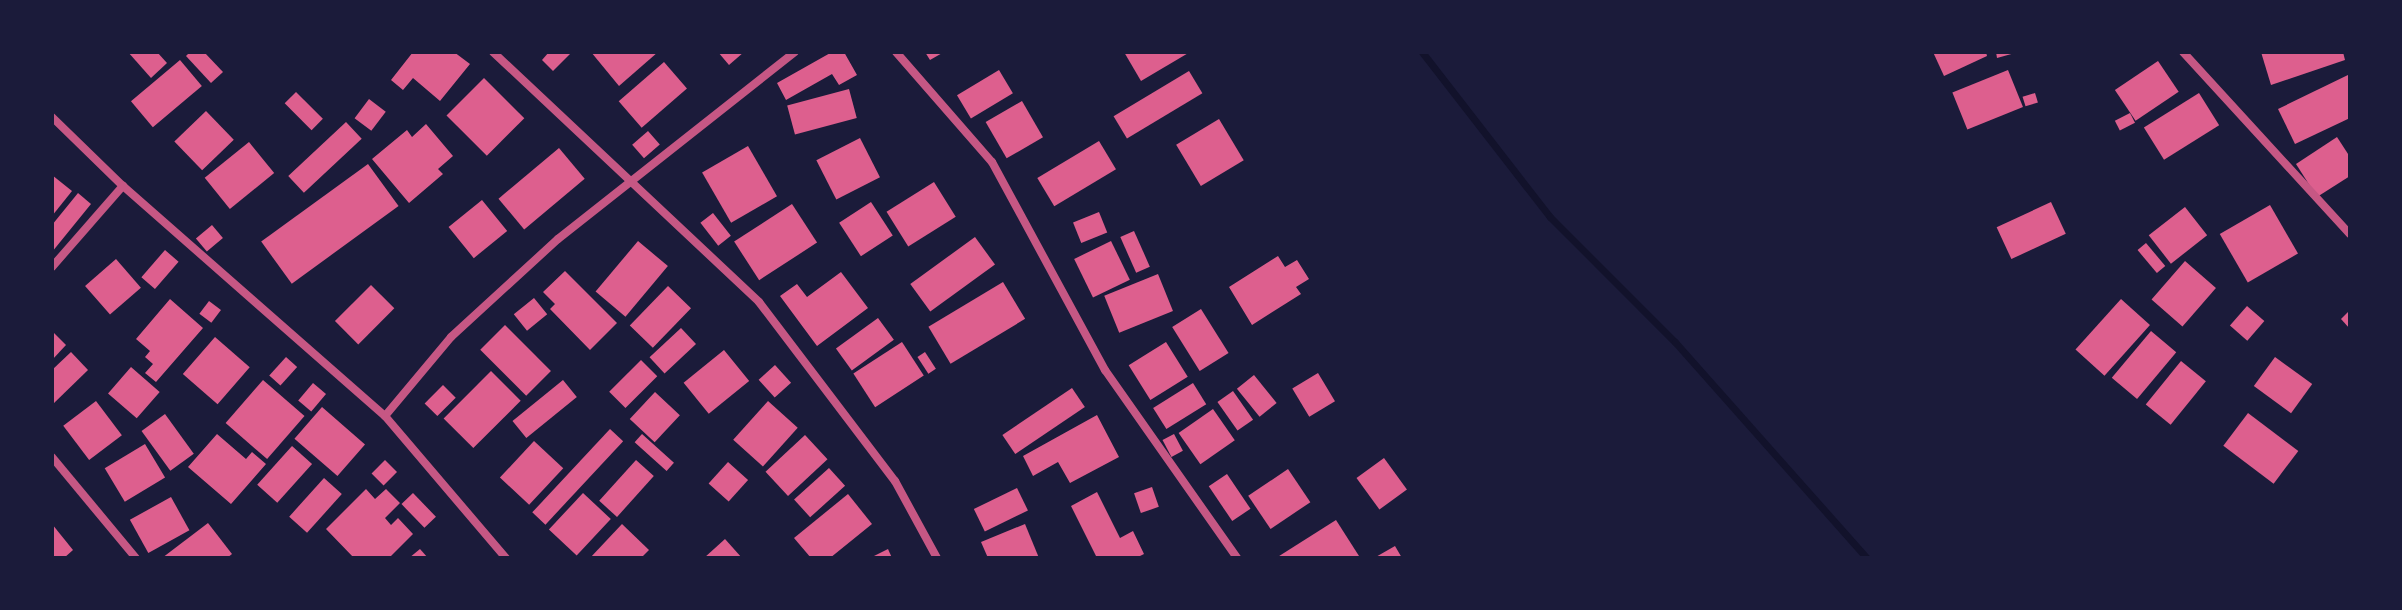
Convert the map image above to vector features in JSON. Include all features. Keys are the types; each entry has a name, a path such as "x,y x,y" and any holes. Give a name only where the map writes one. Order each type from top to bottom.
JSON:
{"street":[{"path":"493,52 759,302 895,481 937,558"},
{"path":"385,416 451,337 558,239 632,184 795,52"},
{"path":"896,52 992,162 1105,370 1237,558"},
{"path":"2183,52 2350,234"},
{"path":"52,117 123,186 385,416 506,558"},
{"path":"52,267 123,186"},
{"path":"52,457 136,558"}],"building":[{"path":"128,52 157,52 167,63 151,78"},
{"path":"190,52 204,52 223,72 211,83 186,56"},
{"path":"413,52 454,52 470,64 440,101 413,78 403,90 391,80"},
{"path":"549,52 572,52 553,71 542,60"},
{"path":"591,52 658,52 619,86"},
{"path":"718,52 744,52 729,65"},
{"path":"832,52 844,52 857,75 839,85 832,74 786,100 777,83"},
{"path":"925,52 944,52 930,60"},
{"path":"1124,52 1190,52 1141,81"},
{"path":"1933,52 1986,52 1987,56 1944,76"},
{"path":"1996,52 2015,52 2015,53 1997,58"},
{"path":"2261,52 2343,52 2345,60 2271,85"},
{"path":"180,60 202,86 153,127 131,101"},
{"path":"2158,61 2179,92 2136,121 2115,90"},
{"path":"664,62 687,88 642,128 619,101"},
{"path":"999,70 1013,93 971,118 957,95"},
{"path":"2008,70 2023,107 1967,130 1952,92"},
{"path":"1189,71 1202,93 1127,139 1114,116"},
{"path":"2350,74 2350,118 2295,144 2278,109"},
{"path":"484,78 524,118 487,156 447,115"},
{"path":"849,89 857,118 795,135 787,106"},
{"path":"296,92 323,119 312,130 285,103"},
{"path":"2035,93 2038,103 2025,106 2023,97"},
{"path":"2199,93 2219,125 2164,160 2144,127"},
{"path":"369,99 386,112 371,131 355,118"},
{"path":"1022,101 1043,137 1007,158 986,122"},
{"path":"206,111 234,140 202,170 174,142"},
{"path":"2130,113 2135,123 2120,131 2115,121"},
{"path":"1219,119 1244,160 1201,186 1176,145"},
{"path":"346,122 362,139 304,193 288,176"},
{"path":"426,124 453,156 438,169 443,174 409,203 372,159 407,130 412,137"},
{"path":"648,131 660,145 644,158 632,145"},
{"path":"2337,137 2350,157 2350,176 2317,197 2296,164"},
{"path":"860,138 880,177 836,199 816,160"},
{"path":"1099,141 1116,169 1054,206 1037,178"},
{"path":"249,142 274,173 230,209 205,178"},
{"path":"748,146 777,196 731,223 702,172"},
{"path":"559,148 585,179 524,229 498,199"},
{"path":"368,164 399,206 292,284 261,242"},
{"path":"52,175 72,191 52,216"},
{"path":"934,182 956,217 908,246 887,212"},
{"path":"78,193 91,204 52,252 52,225"},
{"path":"482,200 507,231 474,258 449,227"},
{"path":"871,202 893,236 861,256 839,223"},
{"path":"2051,202 2066,234 2011,259 1997,227"},
{"path":"792,204 817,243 759,280 734,242"},
{"path":"2270,205 2298,253 2248,282 2220,234"},
{"path":"2185,207 2207,235 2171,264 2149,235"},
{"path":"1099,212 1107,232 1081,243 1073,222"},
{"path":"713,213 731,236 718,246 700,223"},
{"path":"212,225 223,238 207,252 196,238"},
{"path":"1134,231 1150,267 1136,273 1120,237"},
{"path":"975,237 995,265 930,312 910,284"},
{"path":"638,241 668,266 625,317 596,292"},
{"path":"1111,241 1130,280 1093,298 1074,259"},
{"path":"2146,243 2165,266 2157,273 2138,250"},
{"path":"165,250 179,262 155,289 141,277"},
{"path":"1278,256 1285,267 1297,260 1309,279 1296,287 1301,294 1252,325 1229,287"},
{"path":"116,259 141,288 110,315 85,286"},
{"path":"2185,261 2216,288 2182,326 2152,299"},
{"path":"565,271 617,323 590,350 550,309 555,304 543,292"},
{"path":"841,272 868,308 817,346 780,296 797,284 807,297"},
{"path":"1158,274 1173,311 1119,333 1104,296"},
{"path":"1003,282 1025,319 951,364 928,327"},
{"path":"371,285 394,308 358,344 335,321"},
{"path":"668,286 691,308 653,348 630,326"},
{"path":"534,298 547,314 527,331 514,314"},
{"path":"170,299 203,328 156,382 145,373 153,364 145,357 150,351 136,339"},
{"path":"2121,299 2150,325 2104,376 2075,350"},
{"path":"209,301 221,310 211,323 199,314"},
{"path":"2247,306 2264,321 2247,341 2230,326"},
{"path":"1201,309 1229,353 1200,371 1172,327"},
{"path":"2350,310 2350,329 2341,319"},
{"path":"878,318 894,340 852,370 836,349"},
{"path":"505,325 551,371 526,396 480,350"},
{"path":"681,328 696,344 665,373 650,357"},
{"path":"52,331 66,345 52,360"},
{"path":"2151,331 2176,352 2137,399 2112,378"},
{"path":"215,337 250,367 218,404 183,374"},
{"path":"902,342 924,376 875,407 853,374"},
{"path":"1166,342 1188,377 1150,400 1129,365"},
{"path":"724,350 749,381 709,414 684,383"},
{"path":"71,352 88,370 52,405 52,370"},
{"path":"925,352 936,369 928,374 917,357"},
{"path":"286,357 297,367 280,386 269,376"},
{"path":"2275,357 2312,384 2291,413 2254,386"},
{"path":"641,360 657,376 625,408 609,392"},
{"path":"2181,361 2206,381 2171,425 2146,405"},
{"path":"775,365 791,383 775,398 759,380"},
{"path":"131,367 160,392 137,418 108,393"},
{"path":"491,371 521,401 473,448 444,418"},
{"path":"1318,373 1335,401 1309,417 1292,388"},
{"path":"1254,375 1277,403 1260,417 1237,389"},
{"path":"263,380 305,416 267,459 226,423"},
{"path":"563,380 577,397 526,438 512,421"},
{"path":"313,383 326,394 311,412 298,401"},
{"path":"1193,383 1206,404 1166,429 1153,408"},
{"path":"443,385 456,398 437,416 425,403"},
{"path":"1072,388 1085,407 1015,454 1002,435"},
{"path":"1233,391 1253,420 1238,431 1217,402"},
{"path":"655,392 680,415 655,442 630,419"},
{"path":"96,401 122,435 89,460 63,426"},
{"path":"768,401 798,428 763,466 733,440"},
{"path":"322,407 365,444 337,476 294,439"},
{"path":"1213,409 1235,440 1200,464 1179,433"},
{"path":"2248,413 2298,451 2274,484 2223,446"},
{"path":"165,414 194,454 170,471 142,431"},
{"path":"1097,415 1119,457 1070,483 1058,462 1033,476 1023,456"},
{"path":"610,429 623,441 545,525 532,512"},
{"path":"217,434 246,459 252,452 266,464 231,504 188,467"},
{"path":"642,434 674,463 667,471 635,442"},
{"path":"1174,434 1183,451 1171,457 1163,440"},
{"path":"805,435 828,459 788,496 766,472"},
{"path":"534,441 563,468 529,505 500,478"},
{"path":"145,444 165,477 125,502 105,468"},
{"path":"292,446 312,464 277,503 257,485"},
{"path":"1384,458 1407,490 1379,510 1356,478"},
{"path":"385,460 397,472 384,485 372,473"},
{"path":"636,460 654,476 617,517 599,501"},
{"path":"728,462 748,480 729,502 709,484"},
{"path":"829,468 845,486 810,517 794,499"},
{"path":"1288,469 1310,502 1271,529 1248,496"},
{"path":"1227,474 1250,509 1232,521 1209,486"},
{"path":"324,478 342,494 307,533 289,517"},
{"path":"1152,487 1159,507 1141,513 1134,493"},
{"path":"1017,488 1028,510 985,532 974,509"},
{"path":"366,489 375,499 386,489 400,503 385,518 391,525 398,518 413,534 389,558 354,558 326,529"},
{"path":"1097,492 1120,538 1133,531 1144,554 1136,558 1097,558 1071,506"},
{"path":"413,493 436,517 424,528 401,504"},
{"path":"583,493 611,519 577,555 549,530"},
{"path":"848,494 872,524 830,558 811,558 794,538"},
{"path":"171,497 189,530 148,553 130,520"},
{"path":"1336,520 1359,556 1356,558 1276,558"},
{"path":"208,523 232,554 227,558 162,558"},
{"path":"52,524 73,550 64,558 52,558"},
{"path":"622,524 649,550 641,558 590,558"},
{"path":"1025,524 1039,558 988,558 981,542"},
{"path":"725,539 742,558 704,558"},
{"path":"1395,546 1402,558 1374,558"},
{"path":"420,549 428,558 409,558"},
{"path":"888,549 892,558 870,558"}],"waterway":[{"path":"1422,52 1550,217 1675,342 1867,558"}]}
